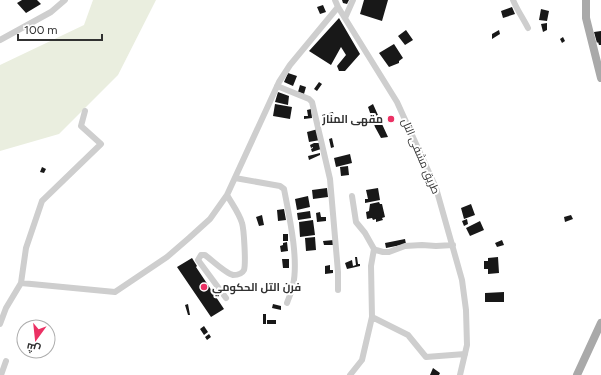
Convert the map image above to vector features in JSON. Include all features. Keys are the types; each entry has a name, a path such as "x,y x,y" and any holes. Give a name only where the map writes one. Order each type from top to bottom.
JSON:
{"main road":[{"path":"586,0 586,18 601,78"},
{"path":"577,375 601,323"}],"street":[{"path":"0,40 51,12 65,0"},
{"path":"345,18 354,0"},
{"path":"513,0 519,14 523,17 528,28"},
{"path":"21,283 115,292 167,257 190,238 210,219 227,195 277,86 290,65 336,2"},
{"name":"طريق مشفى التل","path":"336,2 400,108 436,188 462,280 466,310 467,345 460,375"},
{"path":"277,86 309,99 312,102 330,180 338,272 338,290"},
{"path":"0,324 6,308 21,283 26,248 42,201 101,144 81,126 85,111"},
{"path":"235,178 280,186 284,189 293,244 294,272 293,285 287,303"},
{"path":"226,298 198,260 202,255 205,255 233,275 238,275 244,269 243,225 227,195"},
{"path":"350,375 362,360 372,317 371,266 374,249 365,233 356,222 352,196"},
{"path":"374,249 383,252 405,246 453,245"},
{"path":"372,317 408,334 426,357 465,354"},
{"path":"1,375 6,361"}],"shaded area":[{"path":"93,0 156,0 118,75 59,134 0,151 0,65 84,25"}],"building":[{"path":"22,0 37,0 41,4 26,13 17,3"},
{"path":"342,0 349,0 347,4 343,3"},
{"path":"364,0 388,0 382,21 360,14"},
{"path":"323,5 326,12 320,14 317,7"},
{"path":"512,7 515,14 503,18 501,11"},
{"path":"541,9 549,11 547,21 539,20"},
{"path":"339,18 360,54 345,71 339,71 337,66 346,55 341,47 331,65 309,51"},
{"path":"547,23 547,30 543,32 541,24"},
{"path":"406,30 413,40 405,45 398,36"},
{"path":"499,30 500,34 492,39 492,34"},
{"path":"601,31 601,45 599,45 594,32"},
{"path":"563,37 565,41 562,43 560,39"},
{"path":"394,44 403,58 399,61 399,63 389,67 379,53"},
{"path":"288,73 297,76 293,86 284,82"},
{"path":"319,82 322,84 317,91 314,89"},
{"path":"300,85 306,87 304,94 298,92"},
{"path":"278,92 289,96 288,105 275,102"},
{"path":"275,104 292,107 290,119 273,116"},
{"path":"373,104 388,137 381,138 375,127 368,107"},
{"path":"311,109 312,118 304,119 304,116 308,116 307,110"},
{"path":"333,112 335,122 324,125 322,115"},
{"path":"318,129 320,140 309,142 307,132"},
{"path":"332,138 334,147 331,148 329,139"},
{"path":"319,143 321,149 312,152 311,149 313,147 311,148 310,145"},
{"path":"320,153 320,155 309,160 308,156"},
{"path":"350,154 352,163 336,167 334,158"},
{"path":"348,166 349,175 341,176 340,167"},
{"path":"42,167 46,169 44,173 40,172"},
{"path":"327,188 328,197 313,199 312,190"},
{"path":"378,188 380,200 365,203 365,199 368,199 366,190"},
{"path":"308,196 310,207 297,210 295,199"},
{"path":"379,202 382,204 385,217 382,218 383,220 376,222 376,219 367,219 366,212 369,211 370,204"},
{"path":"471,204 475,215 464,219 461,208"},
{"path":"284,209 286,220 278,221 277,210"},
{"path":"310,211 311,218 298,220 297,213"},
{"path":"320,212 321,217 326,217 326,221 317,222 316,213"},
{"path":"262,215 264,225 259,226 256,217"},
{"path":"571,215 573,219 565,222 564,217"},
{"path":"467,219 468,224 464,226 462,221"},
{"path":"313,220 315,235 300,237 299,222"},
{"path":"480,221 484,230 470,236 466,228"},
{"path":"283,234 288,234 288,241 283,241"},
{"path":"315,237 316,250 306,251 305,238"},
{"path":"405,239 406,244 386,248 385,243"},
{"path":"334,240 335,245 324,245 323,241"},
{"path":"502,240 504,245 497,247 495,243"},
{"path":"287,242 288,251 281,252 280,246"},
{"path":"355,257 357,257 358,264 360,264 360,266 347,269 345,263 352,260 353,266 356,265"},
{"path":"498,257 499,273 488,274 488,269 484,269 484,261 488,261 488,258"},
{"path":"192,258 197,266 196,267 224,309 211,317 177,267"},
{"path":"282,259 289,259 289,268 283,268"},
{"path":"330,265 330,270 333,270 333,273 325,274 325,266"},
{"path":"504,292 504,302 485,302 485,293"},
{"path":"188,304 190,315 188,315 185,305"},
{"path":"273,304 281,306 281,310 272,308"},
{"path":"263,314 266,314 266,324 263,324"},
{"path":"267,320 276,320 276,324 267,324"},
{"path":"204,326 208,332 204,335 200,329"},
{"path":"209,334 211,337 207,340 205,337"},
{"path":"433,368 440,373 439,375 430,375"}],"place":[{"name":"مقهى المنار","path":"391,119"},
{"name":"فرن التل الحكومي","path":"204,287"}]}
